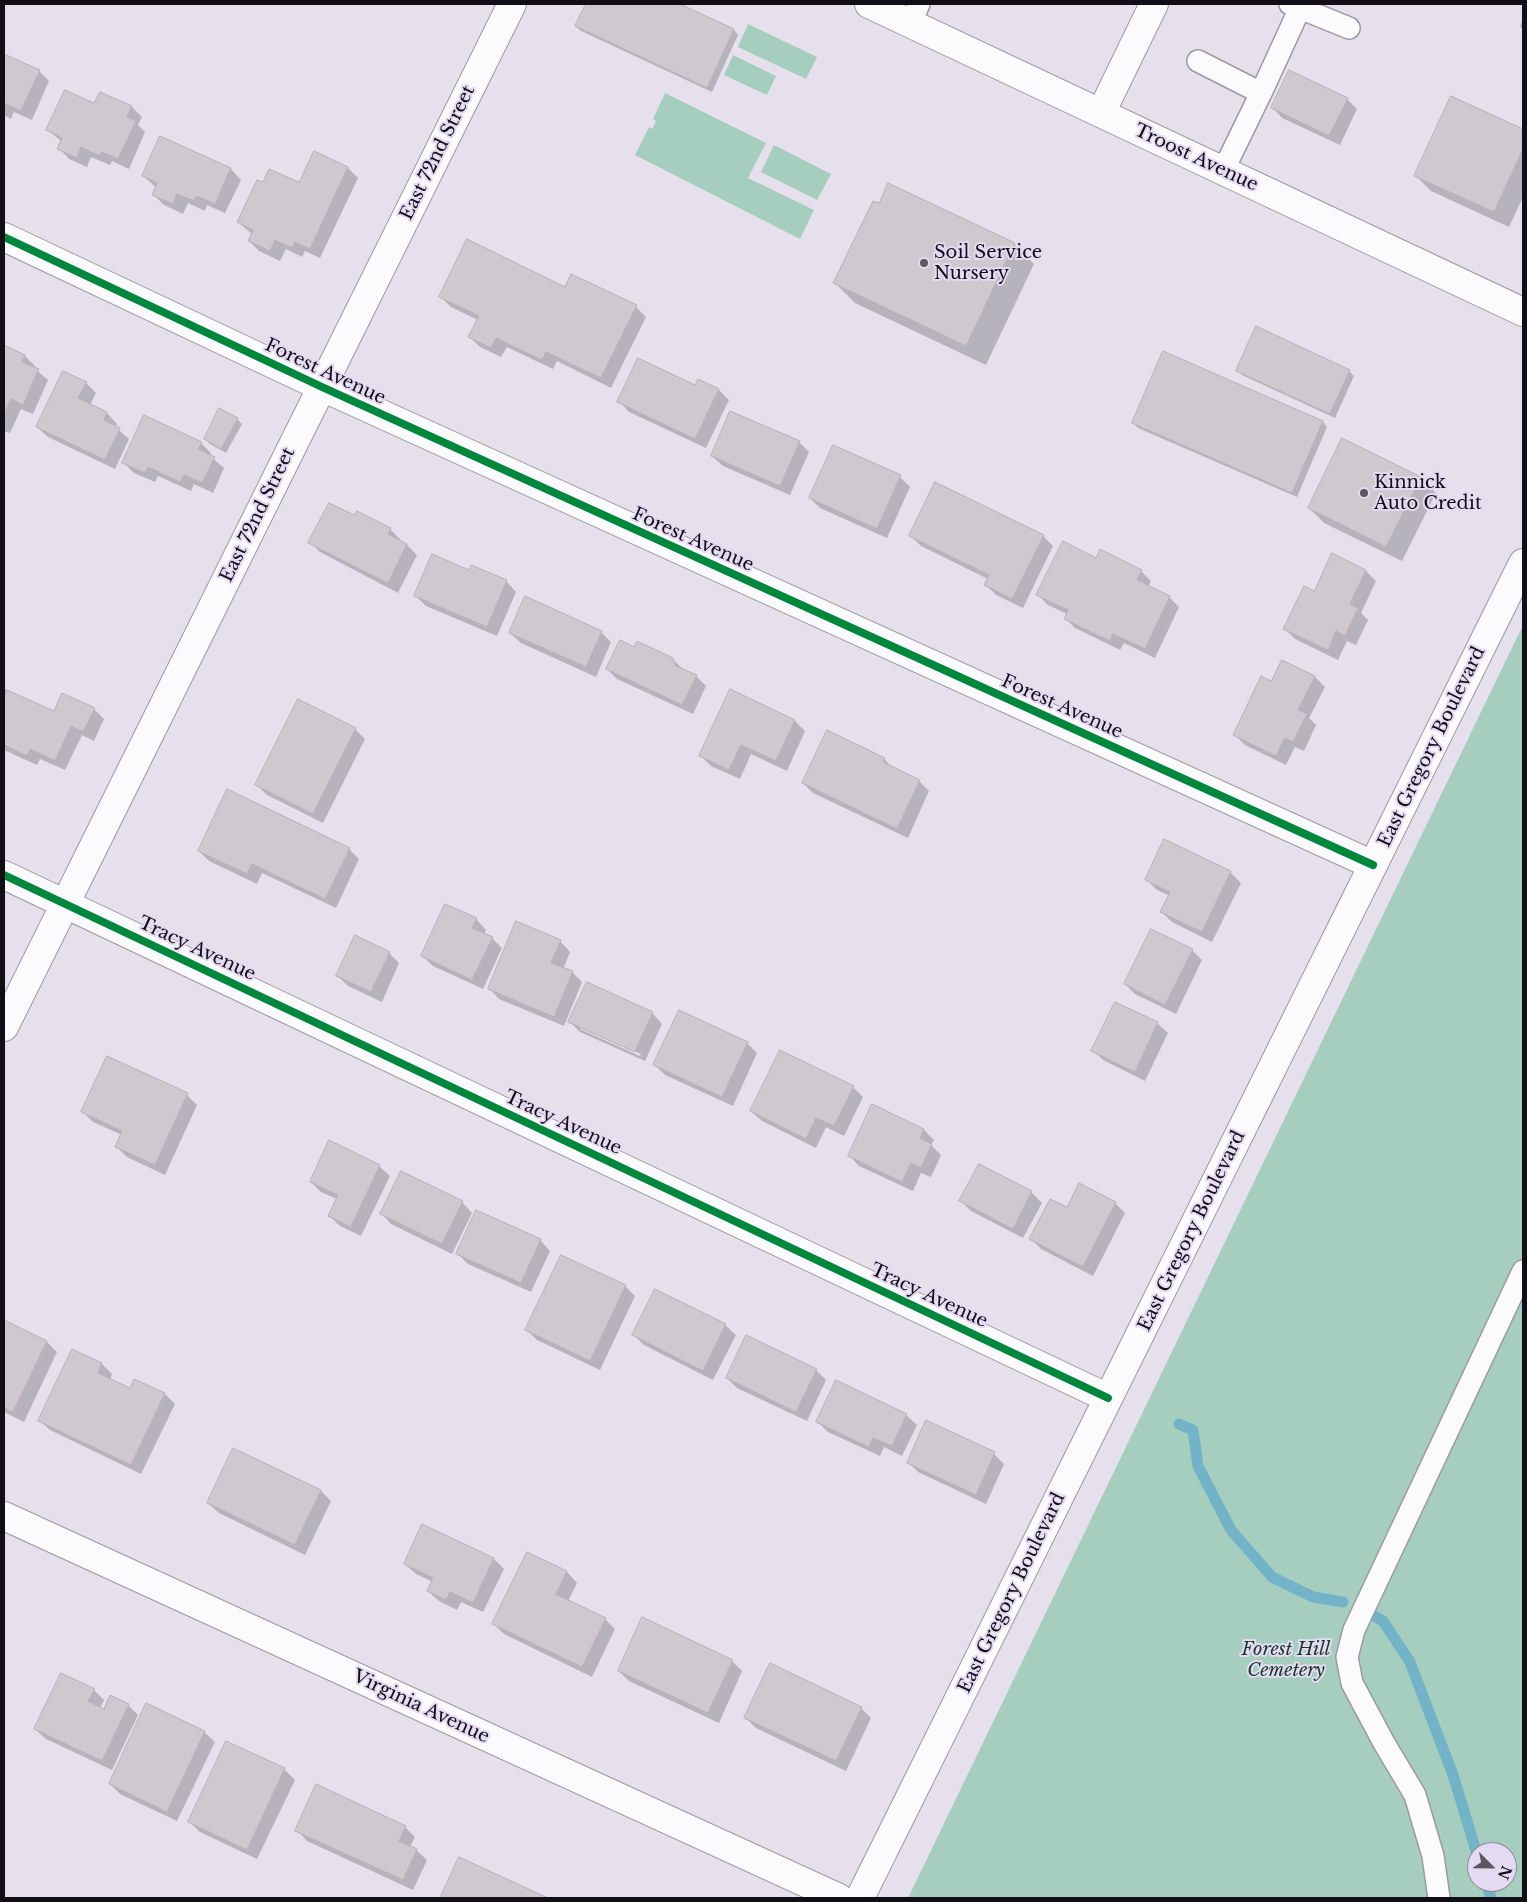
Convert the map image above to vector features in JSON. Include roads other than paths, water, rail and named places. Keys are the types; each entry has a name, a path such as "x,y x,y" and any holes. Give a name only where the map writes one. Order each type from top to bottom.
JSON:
{"street":[{"name":"East 72nd Street","path":"4,1027 512,4"},
{"name":"Troost Avenue","path":"869,4 914,13 1101,113 1523,312"},
{"path":"1101,113 1154,4"},
{"name":"Forest Avenue","path":"4,237 322,387 1373,865"},
{"name":"East Gregory Boulevard","path":"860,1898 1523,563"},
{"name":"Tracy Avenue","path":"4,874 1108,1398"},
{"name":"Virginia Avenue","path":"4,1516 838,1898"}],"lane":[{"path":"1223,171 1262,93 1295,6 1349,28"},
{"path":"1198,61 1262,93"},
{"path":"1440,1898 1433,1856 1415,1795 1384,1743 1352,1683 1347,1656 1354,1630 1523,1271"}],"waterway":[{"path":"1179,1424 1193,1430 1198,1466 1231,1530 1272,1577 1313,1597 1343,1602"},
{"path":"1371,1614 1383,1621 1410,1662 1453,1775 1473,1842"},
{"path":"1489,1892 1491,1898"}],"place":[{"name":"Soil Service Nursery","path":"924,263"},
{"name":"Kinnick Auto Credit","path":"1364,493"}],"park label":[{"name":"Forest Hill Cemetery","path":"1286,1660"}]}
